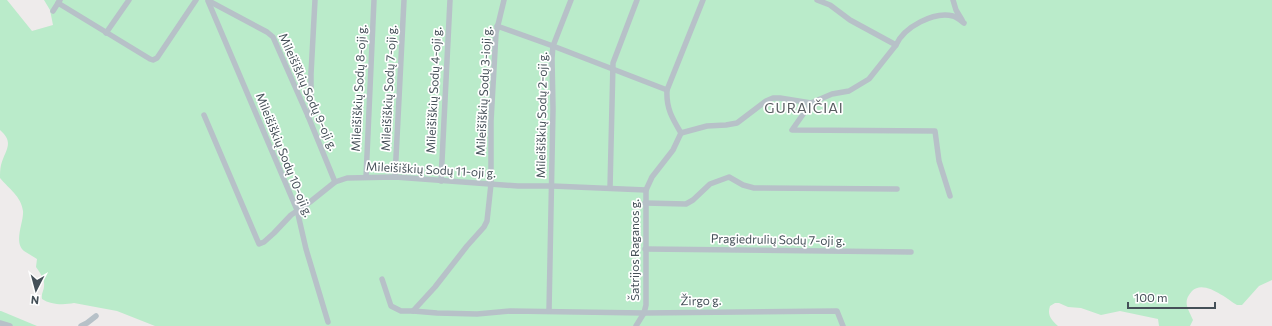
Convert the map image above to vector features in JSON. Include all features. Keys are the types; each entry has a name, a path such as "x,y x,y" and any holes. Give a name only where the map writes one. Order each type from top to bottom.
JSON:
{"street":[{"path":"106,33 129,0"},
{"path":"53,11 59,2 106,33 150,60 153,60 157,58 196,0"},
{"path":"308,116 311,113 311,74 315,0"},
{"name":"Mileišiškių Sodų 8-oji g.","path":"366,177 374,0"},
{"name":"Mileišiškių Sodų 7-oji g.","path":"395,177 404,0"},
{"name":"Mileišiškių Sodų 4-oji g.","path":"441,181 450,0"},
{"name":"Mileišiškių Sodų 3-ioji g.","path":"491,184 491,122 497,26 504,0"},
{"name":"Mileišiškių Sodų 2-oji g.","path":"552,186 552,64 554,46 571,0"},
{"path":"610,188 614,59 637,0"},
{"path":"703,0 667,90 666,102 673,120 681,133 702,127 737,123 766,101 773,98 811,103"},
{"path":"817,0 830,5 850,20 896,45"},
{"path":"950,196 939,162 936,131 792,130 811,103 832,94 849,91 873,74 896,45 899,38 914,26 927,19 948,16 958,18 964,23 956,10 953,0"},
{"name":"Mileišiškių Sodų 9-oji g.","path":"208,1 274,37 335,182"},
{"name":"Mileišiškių Sodų 10-oji g.","path":"208,1 297,210 306,249 328,322"},
{"path":"497,26 613,68 667,90"},
{"name":"Mileišiškių Sodų 11-oji g.","path":"204,115 259,244 264,242 297,210 310,202 335,182 347,178 395,177 491,184 646,190"},
{"name":"Šatrijos Raganos g.","path":"636,326 644,313 646,305 646,190 652,177 673,150 681,133"},
{"path":"645,203 686,204 693,200 710,184 729,177 744,185 754,188 897,190"},
{"path":"413,311 435,287 484,227 489,215 491,184"},
{"path":"549,311 552,186"},
{"name":"Pragiedrulių Sodų 7-oji g.","path":"645,249 911,252"},
{"name":"Žirgo g.","path":"382,279 391,306 401,311 477,314 510,311 644,313 837,311 844,326"},
{"path":"81,326 96,316"},
{"path":"0,323 10,326"}],"green space":[{"path":"0,0 7,0 32,31 53,25 50,10 44,0 1272,0 1272,280 1259,286 1242,305 1237,305 1215,291 1203,287 1197,288 1192,291 1187,298 1187,305 1193,320 1190,326 1159,326 1158,319 1120,311 1101,315 1081,308 1068,307 1055,303 1050,306 1049,315 1058,326 155,326 117,311 74,303 53,303 42,299 44,281 36,267 37,259 24,251 19,242 23,216 22,206 14,193 0,178 1,165 8,147 8,143 5,135 0,130"},
{"path":"1,311 37,326 0,326"}],"district":[{"name":"GURAIČIAI","path":"804,108"}]}
